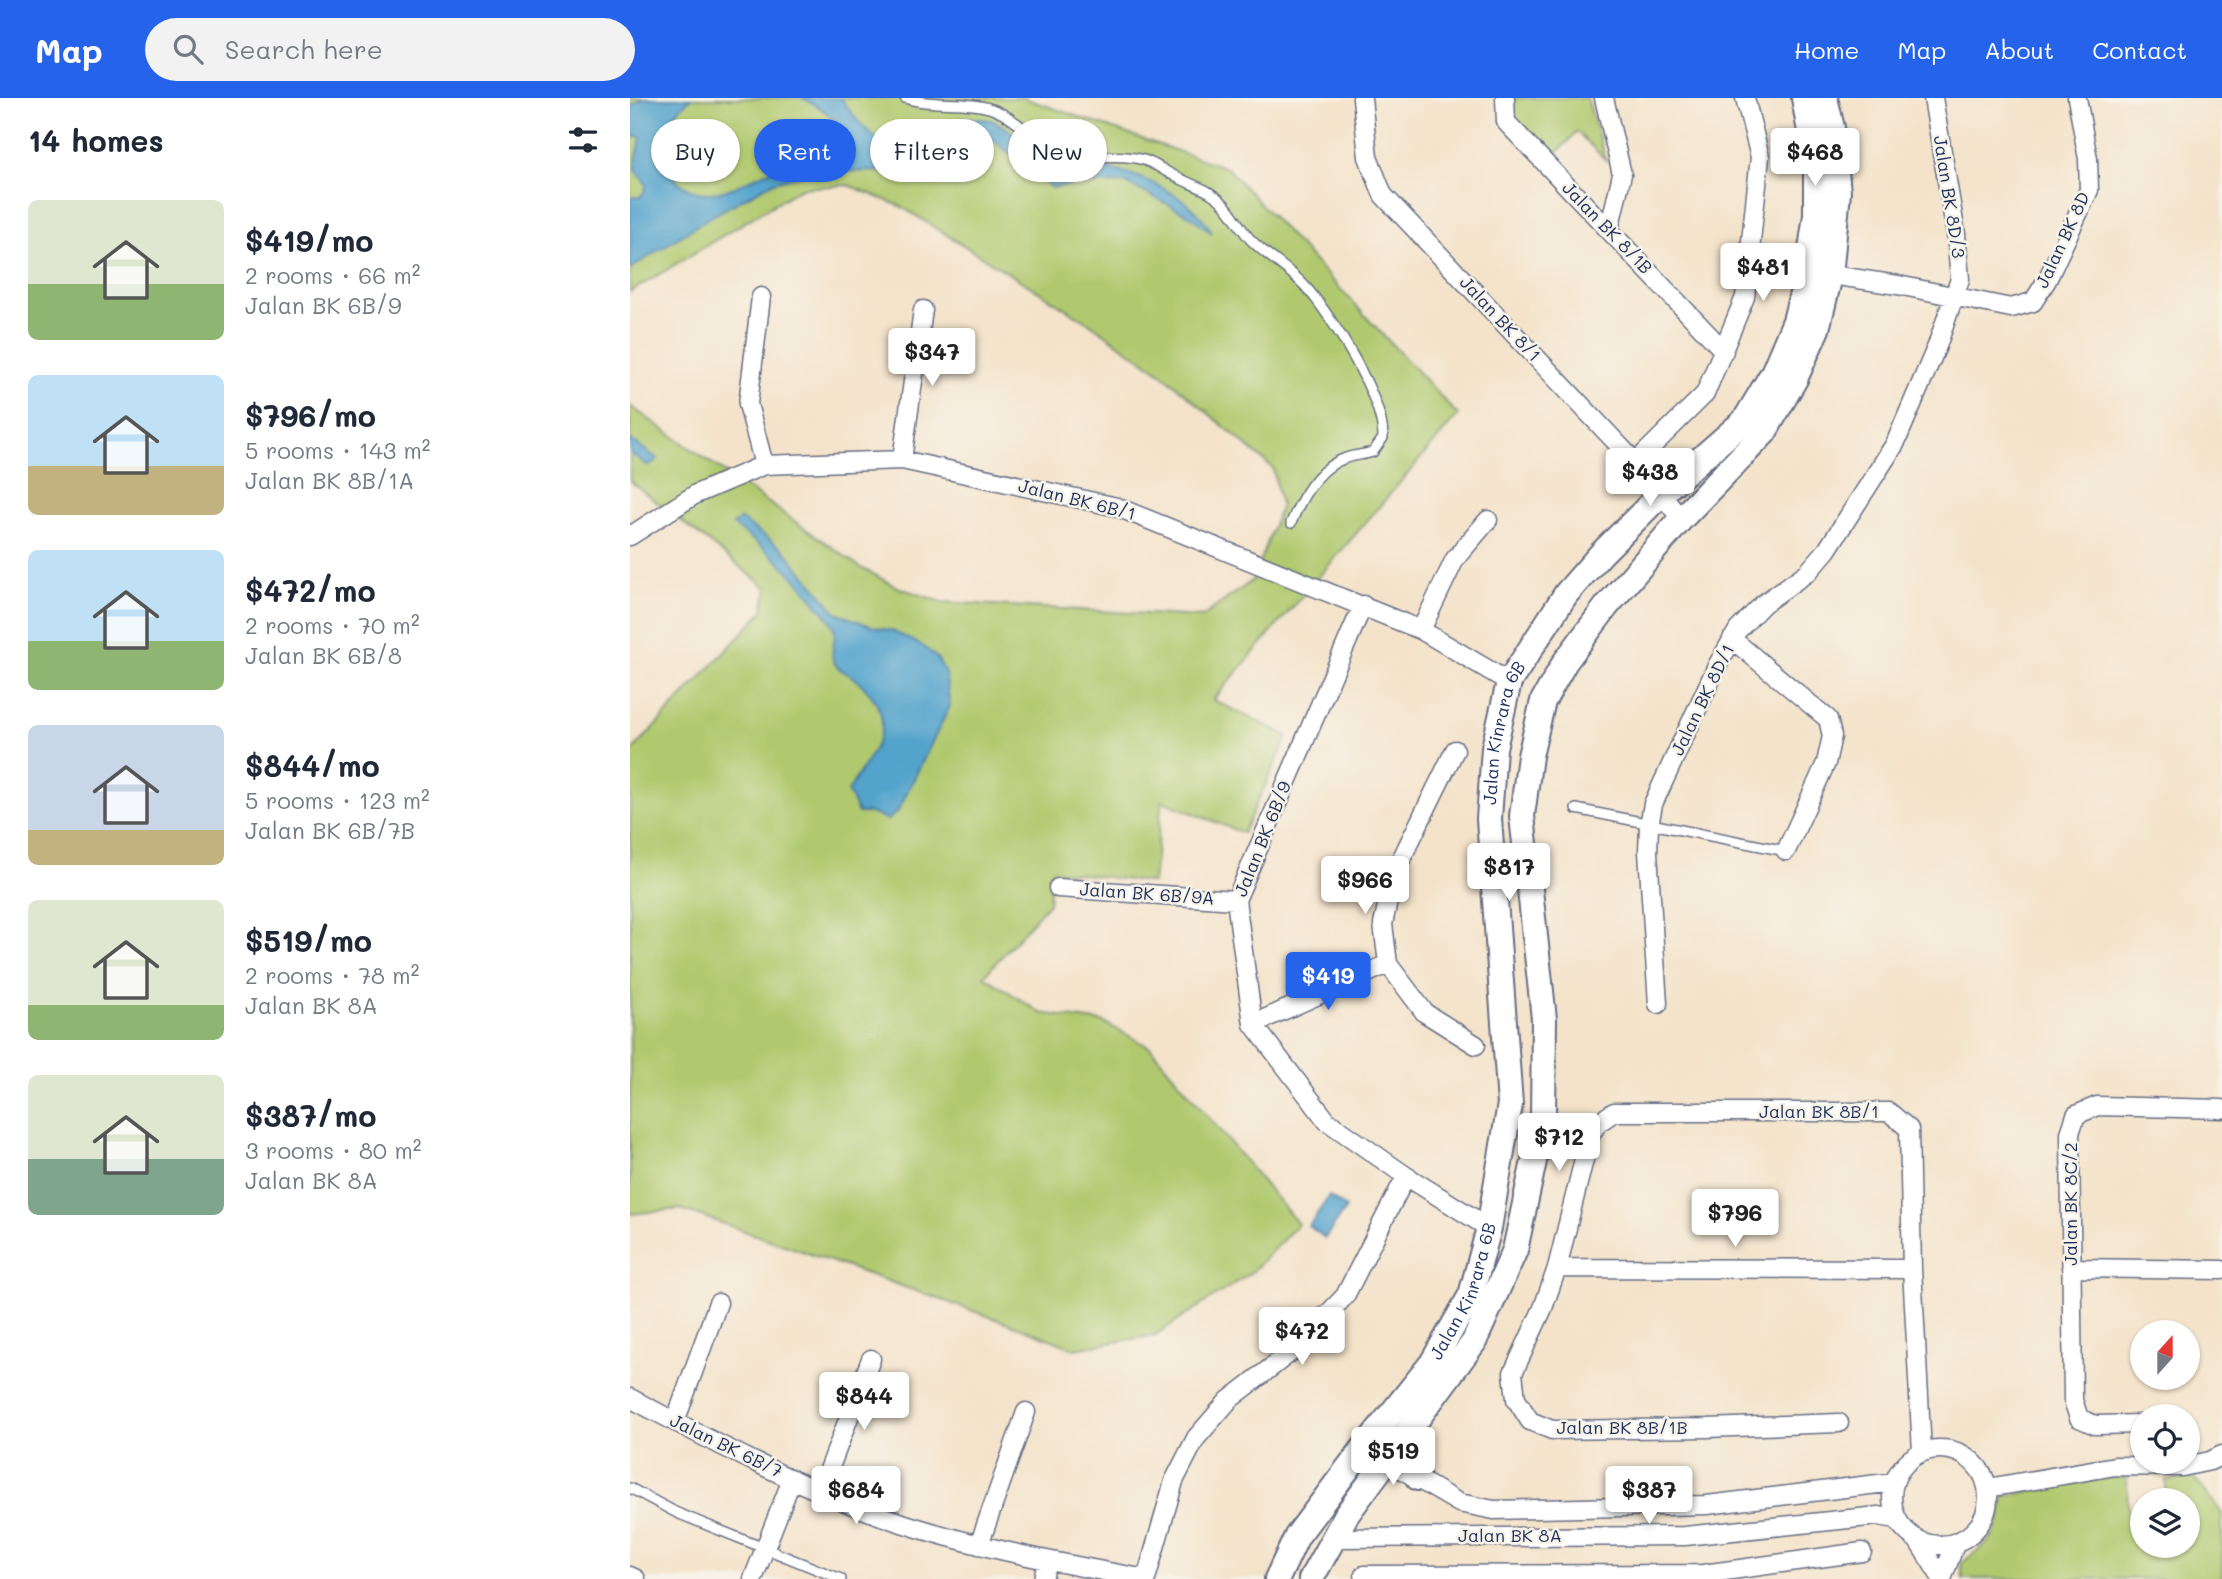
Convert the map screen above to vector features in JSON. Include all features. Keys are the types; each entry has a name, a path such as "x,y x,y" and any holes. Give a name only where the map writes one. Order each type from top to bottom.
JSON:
{"street":[{"name":"Jalan BK 8/1","path":"1362,98 1368,157 1383,195 1636,463 1662,492 1681,519"},
{"name":"Jalan BK 8/1B","path":"1504,98 1506,122 1724,351"},
{"path":"1604,98 1622,174 1609,230"},
{"path":"1636,463 1705,394 1745,297 1760,158 1745,98"},
{"name":"Jalan Kinrara 6B","path":"1311,1579 1347,1514 1474,1342 1515,1250 1543,1119 1544,1019 1522,816 1530,756 1543,701 1565,662 1606,607 1681,519 1764,433 1795,379 1816,329 1819,273 1816,166 1804,98"},
{"name":"Jalan Kinrara 6B","path":"1277,1579 1297,1536 1432,1363 1471,1295 1489,1228 1510,1104 1489,819 1494,748 1508,682 1566,594 1662,492 1745,421 1773,373 1819,273 1838,191 1832,128 1825,98"},
{"name":"Jalan BK 8D/3","path":"1933,98 1956,234 1960,279 1955,296"},
{"name":"Jalan BK 8D","path":"1819,273 1898,285 2011,309 2032,302 2047,280 2089,191 2088,159 2077,98"},
{"name":"Jalan BK 8D/1","path":"1658,1004 1648,852 1653,804 1718,664 1738,630 1763,604 1808,572 1827,550 1895,444 1937,346 1955,296"},
{"path":"761,297 748,404 764,465"},
{"path":"902,460 923,310"},
{"name":"Jalan BK 6B/1","path":"630,536 696,494 764,465 902,460 1117,507 1421,630 1508,682"},
{"path":"1421,630 1455,559 1488,520"},
{"name":"Jalan BK 6B/9","path":"1363,605 1236,900 1253,1024 1327,1121 1406,1176 1489,1228"},
{"path":"1732,639 1828,719 1832,736 1826,763 1786,851"},
{"path":"1455,750 1394,874 1383,924 1388,964 1425,1013 1476,1045"},
{"name":"Jalan BK 6B/9A","path":"1058,888 1236,900"},
{"path":"1253,1024 1388,964"},
{"name":"Jalan BK 8C/2","path":"2130,1424 2095,1425 2079,1418 2073,1399 2070,1133 2076,1115 2097,1106 2222,1109"},
{"name":"Jalan BK 8B/1","path":"1557,1268 1590,1135 1598,1123 1614,1112 1889,1112 1909,1129 1912,1269 1922,1452"},
{"path":"1146,1579 1174,1482 1196,1438 1229,1400 1291,1352 1345,1296 1406,1176"},
{"path":"1557,1268 1912,1269"},
{"name":"Jalan BK 8B/1B","path":"1557,1268 1543,1308 1513,1373 1516,1399 1530,1421 1552,1430 1839,1423"},
{"path":"2071,1268 2222,1270"},
{"path":"675,1422 718,1303"},
{"path":"821,1491 871,1359"},
{"name":"Jalan BK 6B/7","path":"630,1398 729,1451 887,1518 979,1545 1047,1561 1146,1579"},
{"path":"979,1545 1026,1412"},
{"path":"1943,1448 1963,1454 1979,1468 1988,1488 1985,1515 1978,1527 1968,1536 1942,1545 1929,1544 1905,1530 1897,1519 1892,1495 1894,1482 1904,1464 1922,1452 1943,1448"},
{"path":"1352,1463 1370,1456 1394,1452 1418,1478"},
{"path":"1988,1488 2115,1466 2182,1467 2210,1461 2222,1455"},
{"name":"Jalan BK 8A","path":"1418,1478 1459,1503 1494,1510 1707,1505 1894,1482"},
{"path":"753,1579 792,1479"},
{"name":"Jalan BK 8A","path":"1333,1538 1685,1535 1878,1516 1897,1519"},
{"path":"1916,1538 1942,1579 1956,1542"},
{"path":"1364,1575 1703,1576 1862,1552"},
{"path":"1043,1579 1047,1561"},
{"path":"630,1576 636,1579"}],"lane":[{"path":"905,98 924,103 986,107 1001,113 1052,149 1076,157 1131,158 1153,164 1209,192 1223,203 1251,240 1303,284 1327,311 1352,353 1380,417 1382,438 1373,452 1344,458 1324,472 1308,488 1291,523"},
{"path":"1576,809 1786,851"},
{"path":"630,1488 677,1513 841,1579"}],"green space":[{"path":"630,98 1024,98 1085,119 1008,119 1008,182 1107,182 1107,127 1227,168 1458,415 1213,700 1288,736 1243,833 1162,801 1153,883 1052,870 1049,903 984,976 1041,1013 1103,1022 1150,1047 1298,1224 1252,1272 1155,1335 1075,1349 681,1209 630,1214 630,753 763,611 767,588 630,481 630,406 863,569 897,587 942,602 1202,617 1253,580 1281,506 1273,468 1161,373 1089,323 900,206 848,185 801,188 630,292"},
{"path":"1512,98 1587,98 1606,160 1577,132 1554,156 1512,116"},
{"path":"2112,1477 2127,1478 2130,1558 2200,1558 2200,1488 2166,1488 2166,1480 2194,1477 2222,1513 2222,1579 1963,1579 1961,1563 1992,1536 1999,1520 2004,1496"}],"water":[{"path":"644,98 692,98 672,119 651,119 651,182 678,182 698,192 708,193 732,188 754,177 754,182 774,182 710,217 630,269 630,197 640,197 646,184 634,169 641,138 636,135 630,141 630,107"},
{"path":"802,98 841,98 870,133 870,171 856,172 856,119 833,119"},
{"path":"994,122 1008,130 1008,153 994,142"},
{"path":"1107,170 1133,175 1180,199 1193,209 1212,233 1189,215 1126,183 1051,188 1044,182 1107,182"},
{"path":"630,439 658,459 648,466 630,453"},
{"path":"740,519 782,548 837,613 893,631 923,646 937,658 945,672 950,706 898,811 888,820 870,813 858,813 848,792 880,736 880,710 872,696 857,680 840,669 833,660 835,632 829,618 786,569 733,525"},
{"path":"1329,1196 1346,1208 1325,1238 1309,1226"}]}
